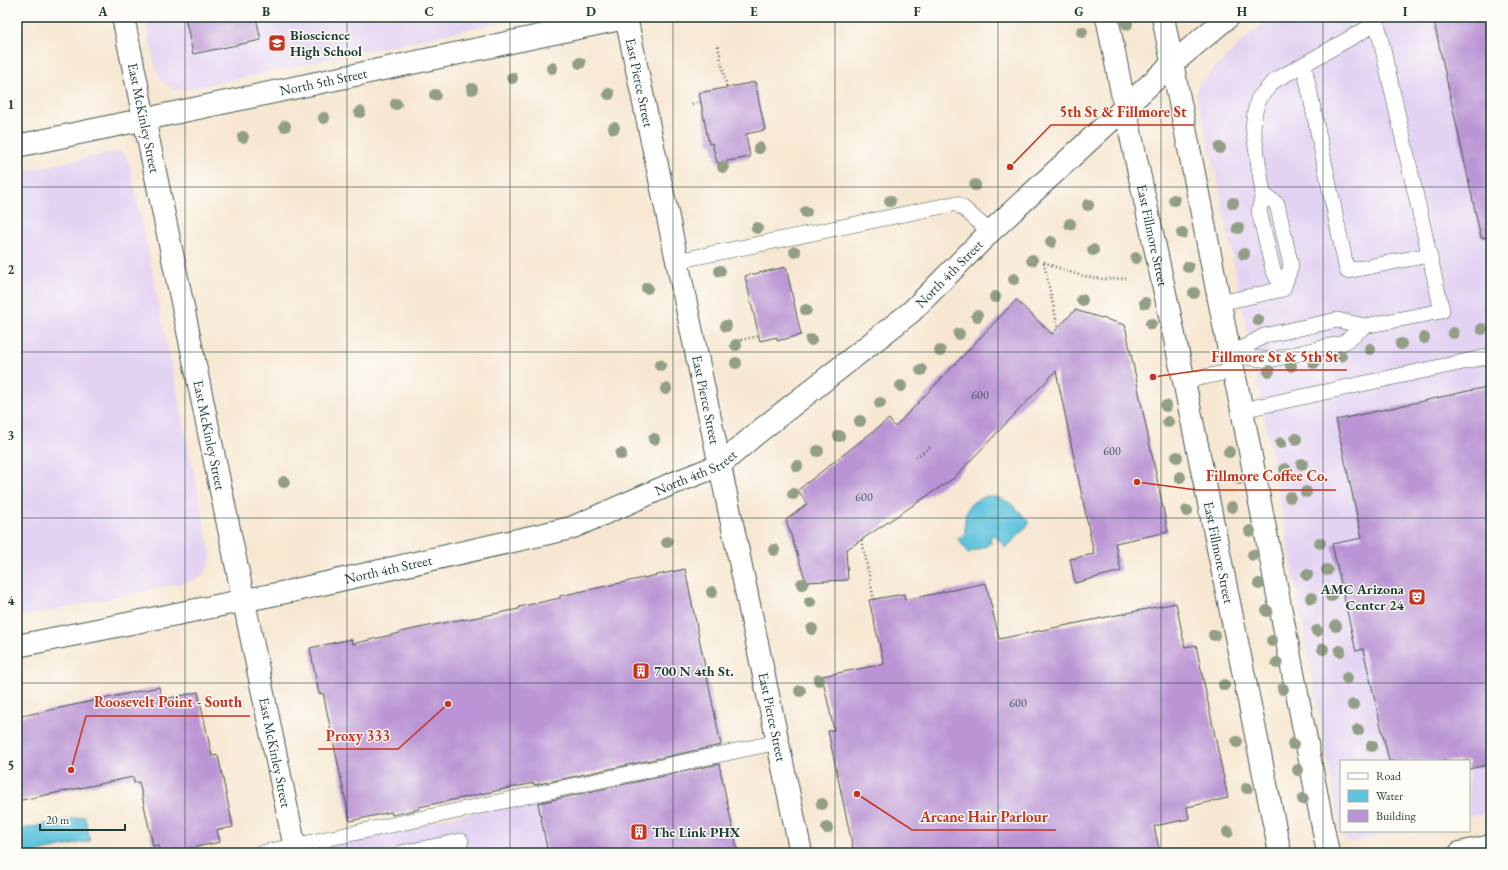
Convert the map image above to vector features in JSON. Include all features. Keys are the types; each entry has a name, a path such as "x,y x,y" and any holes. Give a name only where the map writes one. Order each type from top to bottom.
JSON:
{"street":[{"name":"East McKinley Street","path":"123,17 295,850"},
{"name":"North 5th Street","path":"17,146 627,17"},
{"name":"East Pierce Street","path":"627,17 801,853"},
{"name":"East Fillmore Street","path":"1107,17 1125,108 1184,381 1280,853"},
{"path":"1163,17 1242,410 1328,853"},
{"name":"North 4th Street","path":"17,646 244,601 571,528 669,485 720,465 758,433 911,312 990,232 1173,63 1228,17"},
{"path":"1460,853 1491,846"}],"lane":[{"path":"1220,303 1283,289 1291,266 1277,204 1263,194 1253,127 1256,105 1262,94 1274,82 1377,23 1442,311 1365,326 1337,320 1264,336 1232,363"},
{"path":"1304,64 1347,271 1429,255"},
{"path":"677,261 953,204 957,204 962,207 990,232"},
{"path":"1184,381 1232,363 1270,360 1343,343 1365,326"},
{"path":"1242,410 1491,356"},
{"path":"261,853 295,850 778,742"},
{"path":"401,853 461,841"}],"path":[{"path":"718,46 727,88"},
{"path":"692,104 701,102"},
{"path":"1058,328 1044,262 1063,271 1098,279 1115,280 1126,278"},
{"path":"741,340 759,336"},
{"path":"916,457 932,446"},
{"path":"862,540 874,600"}],"shaded area":[{"name":"Bioscience High School","path":"145,17 526,17 185,90 178,90 164,83 159,77"},
{"path":"1272,17 1491,17 1491,812 1470,817 1470,760 1340,760 1340,830 1279,493 1219,186 1197,97 1197,87 1201,82 1246,38"},
{"path":"118,151 125,154 130,166 211,555 210,561 202,576 196,580 17,618 17,172"},
{"path":"536,799 548,853 319,853 317,845"},
{"path":"1341,832 1399,832 1352,842 1347,841 1342,836"}],"water":[{"path":"987,496 1007,501 1030,523 1006,548 993,535 990,537 991,543 968,553 958,539 965,534 967,509 974,502"},
{"path":"85,816 90,841 33,853 17,853 17,830"}],"building":[{"path":"185,17 256,17 261,40 193,54"},
{"path":"1433,17 1491,17 1491,237 1481,238"},
{"path":"755,82 765,130 746,134 750,157 717,163 712,143 709,144 699,93"},
{"path":"786,267 801,335 777,341 777,337 760,341 745,276"},
{"path":"1016,300 1052,334 1075,310 1125,325 1168,532 1115,543 1121,571 1075,583 1070,559 1094,554 1056,371 954,478 846,550 848,580 806,582 786,520 807,504 798,490 889,419 895,427"},
{"name":"AMC Arizona Center 24","path":"1491,386 1491,764 1470,769 1470,760 1389,760 1363,649 1356,651 1332,544 1362,538 1336,420"},
{"path":"685,569 721,745 534,785 534,783 419,807 419,809 392,815 391,812 350,821 323,693 319,694 310,648 351,639 352,644 400,632 519,609 519,607 560,598 560,596"},
{"path":"986,583 999,639 1176,603 1185,647 1196,645 1228,798 1187,807 1189,819 1154,826 1160,853 854,853 828,731 834,730 822,676 884,664 869,600 904,594 905,600"},
{"path":"159,687 162,700 198,692 212,756 218,755 233,827 217,830 220,842 168,853 161,853 159,845 153,846 139,782 134,783 133,777 17,801 17,717"},
{"name":"The Link PHX","path":"719,764 738,853 548,853 538,803"}],"place":[{"name":"Bioscience High School","path":"277,43"},
{"name":"5th St & Fillmore St","path":"1010,167"},
{"name":"Fillmore St & 5th St","path":"1153,377"},
{"name":"Fillmore Coffee Co.","path":"1137,482"},
{"name":"AMC Arizona Center 24","path":"1417,597"},
{"name":"700 N 4th St.","path":"641,671"},
{"name":"Proxy 333","path":"448,704"},
{"name":"Roosevelt Point - South","path":"71,770"},
{"name":"Arcane Hair Parlour","path":"857,794"},
{"name":"The Link PHX","path":"639,832"}]}
